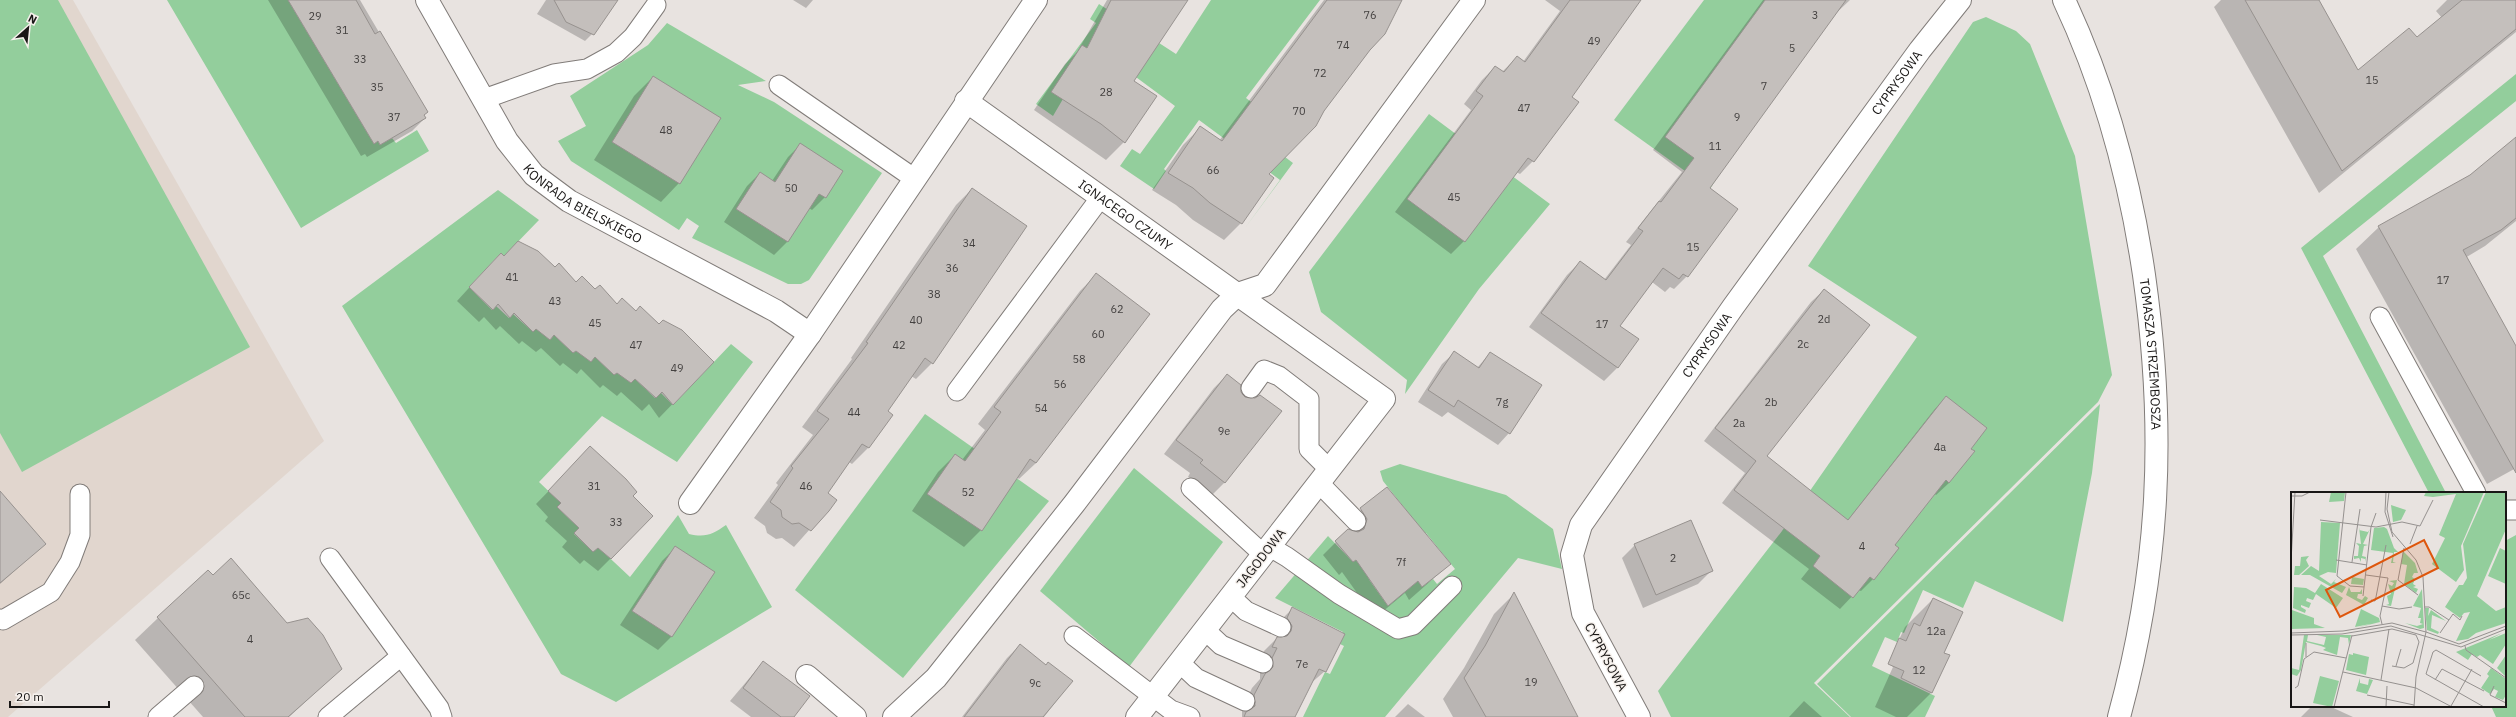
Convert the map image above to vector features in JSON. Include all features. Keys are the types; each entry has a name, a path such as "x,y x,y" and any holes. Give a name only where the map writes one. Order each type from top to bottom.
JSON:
{"street":[{"name":"KONRADA BIELSKIEGO","path":"427,0 507,142 534,175 569,201 776,312 810,334"},
{"path":"690,503 810,334 966,101 1036,0"},
{"path":"894,717 936,678 1074,504 1222,309 1238,294 1265,285 1474,0"},
{"name":"CYPRYSOWA","path":"1639,717 1583,613 1572,555 1581,525 1737,301 1920,50 1960,0"},
{"name":"TOMASZA STRZEMBOSZA","path":"2064,0 2101,92 2120,152 2139,242 2155,370 2158,440 2154,528 2144,605 2119,717"},
{"name":"IGNACEGO CZUMY","path":"966,101 1384,399"},
{"name":"JAGODOWA","path":"1137,717 1231,598 1384,399"},
{"path":"808,676 855,717"}],"lane":[{"path":"484,99 554,74 587,69 616,53 633,37 656,5"},
{"path":"779,85 915,179"},
{"path":"957,391 1101,197"},
{"path":"2380,317 2475,492"},
{"path":"1252,388 1264,370 1279,376 1310,399 1309,449 1324,476 1356,521"},
{"path":"1191,488 1267,551 1287,557 1339,594 1398,629 1413,625 1452,586"},
{"path":"0,619 3,620 51,592 70,562 80,535 80,494"},
{"path":"330,558 439,708 442,717"},
{"path":"1231,598 1246,611 1281,627"},
{"path":"1205,630 1221,644 1263,664"},
{"path":"1074,636 1154,695 1171,710 1190,717"},
{"path":"328,717 401,656"},
{"path":"1180,663 1196,678 1245,701"},
{"path":"158,717 194,686"}],"shaded area":[{"path":"0,0 73,0 324,441 8,717 0,717"}],"green space":[{"path":"0,0 58,0 250,347 22,472 0,433"},
{"path":"167,0 288,0 374,144 378,141 380,145 392,138 396,143 417,130 429,151 301,228"},
{"path":"1211,0 1320,0 1246,98 1299,138 1285,157 1293,163 1245,228 1280,180 1199,120 1164,169 1166,171 1154,189 1120,166 1132,149 1140,154 1175,106 1094,46 1053,116 1036,104 1096,23 1090,19 1099,4 1176,54"},
{"path":"1704,0 1766,0 1718,176 1710,189 1614,120"},
{"path":"1986,17 2016,31 2030,44 2075,156 2112,375 2098,402 1814,683 1850,717 1671,717 1658,691 1782,531 1917,337 1808,266 1973,22"},
{"path":"667,23 766,81 738,85 774,102 882,173 809,280 801,284 788,284 692,238 699,226 687,218 679,230 571,161 558,141 586,126 570,96 648,45"},
{"path":"2516,74 2516,101 2323,256 2445,492 2428,492 2301,248"},
{"path":"1429,114 1550,204 1479,289 1405,394 1407,380 1321,312 1309,272"},
{"path":"498,190 539,220 504,256 501,253 469,287 492,310 496,306 509,318 513,314 533,332 537,327 550,340 554,335 573,353 578,349 595,357 614,375 618,371 631,383 635,379 655,398 661,393 673,405 731,344 753,362 677,462 602,416 539,482 561,503 557,507 579,528 574,534 593,552 598,547 630,577 678,515 689,534 700,536 705,535 717,531 726,525 772,607 616,702 561,674 342,306"},
{"path":"2100,404 2092,473 2063,622 1975,581 1963,608 1923,590 1904,633 1901,632 1897,642 1885,637 1872,666 1935,696 1925,717 1851,717 1817,684"},
{"path":"925,414 1049,501 903,678 795,590"},
{"path":"1400,464 1506,495 1553,529 1562,569 1518,558 1385,717 1303,717 1325,672 1330,674 1344,646 1338,643 1343,632 1275,598 1328,536 1353,562 1359,558 1370,581 1388,606 1418,581 1422,587 1433,579 1437,584 1455,569 1426,533 1420,538 1406,510 1383,481 1380,471"},
{"path":"1134,468 1223,542 1129,667 1040,591"},
{"path":"2516,535 2516,717 2496,717 2491,707 2506,707 2506,540"}],"building":[{"path":"288,0 356,0 375,34 380,31 428,112 424,115 426,118 380,145 378,141 374,144"},
{"path":"554,0 618,0 594,35 566,22"},
{"path":"1111,0 1188,0 1134,81 1157,96 1125,143 1101,124 1051,92 1082,45 1087,48"},
{"path":"1327,0 1402,0 1385,34 1370,50 1324,111 1316,126 1269,174 1274,178 1242,224 1210,203 1193,188 1168,173 1200,126 1222,141"},
{"path":"1570,0 1641,0 1572,97 1579,102 1534,162 1528,158 1465,242 1407,199 1483,96 1476,91 1495,66 1504,72 1517,56 1525,62"},
{"path":"1765,0 1846,0 1710,188 1738,209 1688,277 1683,274 1679,279 1663,268 1620,326 1639,339 1618,368 1541,313 1580,261 1606,280 1643,231 1638,228 1659,201 1661,202 1694,158 1665,137"},
{"path":"2245,0 2319,0 2358,70 2409,28 2417,37 2462,0 2516,0 2516,29 2342,171"},
{"path":"653,76 721,118 680,184 612,142"},
{"path":"2516,137 2516,218 2501,230 2463,250 2516,346 2516,473 2378,226 2470,175"},
{"path":"800,143 843,171 826,198 819,194 788,242 736,209 760,172 775,182"},
{"path":"972,188 1027,226 933,364 925,358 888,411 893,415 869,448 862,444 828,493 837,500 829,511 811,531 799,523 792,524 782,517 781,510 770,502 793,468 791,466 829,419 817,411 868,343 866,342"},
{"path":"518,241 538,251 555,267 559,263 576,282 582,276 595,289 600,285 617,304 622,298 636,311 640,306 659,324 663,320 682,330 714,362 673,405 662,392 656,398 635,379 631,383 617,373 614,375 595,357 591,362 576,351 573,353 554,335 550,340 536,329 533,332 514,313 510,318 498,304 493,310 469,287 501,253 504,256"},
{"path":"1096,273 1150,314 1036,463 1030,459 982,531 927,494 955,454 965,461 1001,412 994,407"},
{"path":"1824,289 1870,325 1767,456 1848,520 1946,396 1987,428 1971,449 1975,451 1949,483 1946,480 1895,545 1899,548 1874,580 1870,577 1853,598 1813,566 1820,556 1734,490 1756,461 1715,428"},
{"path":"1454,351 1479,368 1490,352 1542,385 1510,434 1458,400 1454,407 1428,390"},
{"path":"1227,374 1241,385 1241,392 1245,397 1255,398 1260,395 1282,411 1225,483 1200,463 1203,460 1176,440"},
{"path":"590,446 626,479 637,492 633,496 653,516 611,559 598,548 593,552 574,533 579,528 557,507 561,503 548,491"},
{"path":"1387,487 1451,564 1422,587 1418,581 1388,606 1356,560 1353,562 1335,541 1348,529 1358,532 1364,529 1367,519 1360,508"},
{"path":"0,491 46,544 0,583"},
{"path":"1691,520 1713,571 1656,595 1634,544"},
{"path":"675,546 715,572 672,637 632,611"},
{"path":"231,558 287,623 308,618 323,635 342,669 288,717 245,717 157,617 208,570 213,575"},
{"path":"1514,592 1578,717 1486,717 1464,678 1485,646"},
{"path":"1933,598 1963,612 1944,653 1950,655 1932,693 1901,678 1904,671 1888,664 1899,638 1906,641 1914,623 1920,626"},
{"path":"1292,607 1345,634 1326,672 1319,669 1295,717 1244,717 1246,712 1255,706 1254,695 1265,674 1273,667 1272,658 1277,648 1272,647 1277,637 1287,636 1291,631 1292,626 1287,618"},
{"path":"1020,644 1046,665 1048,662 1073,681 1043,717 964,717"},
{"path":"763,661 810,696 794,717 781,717 743,688"}]}
